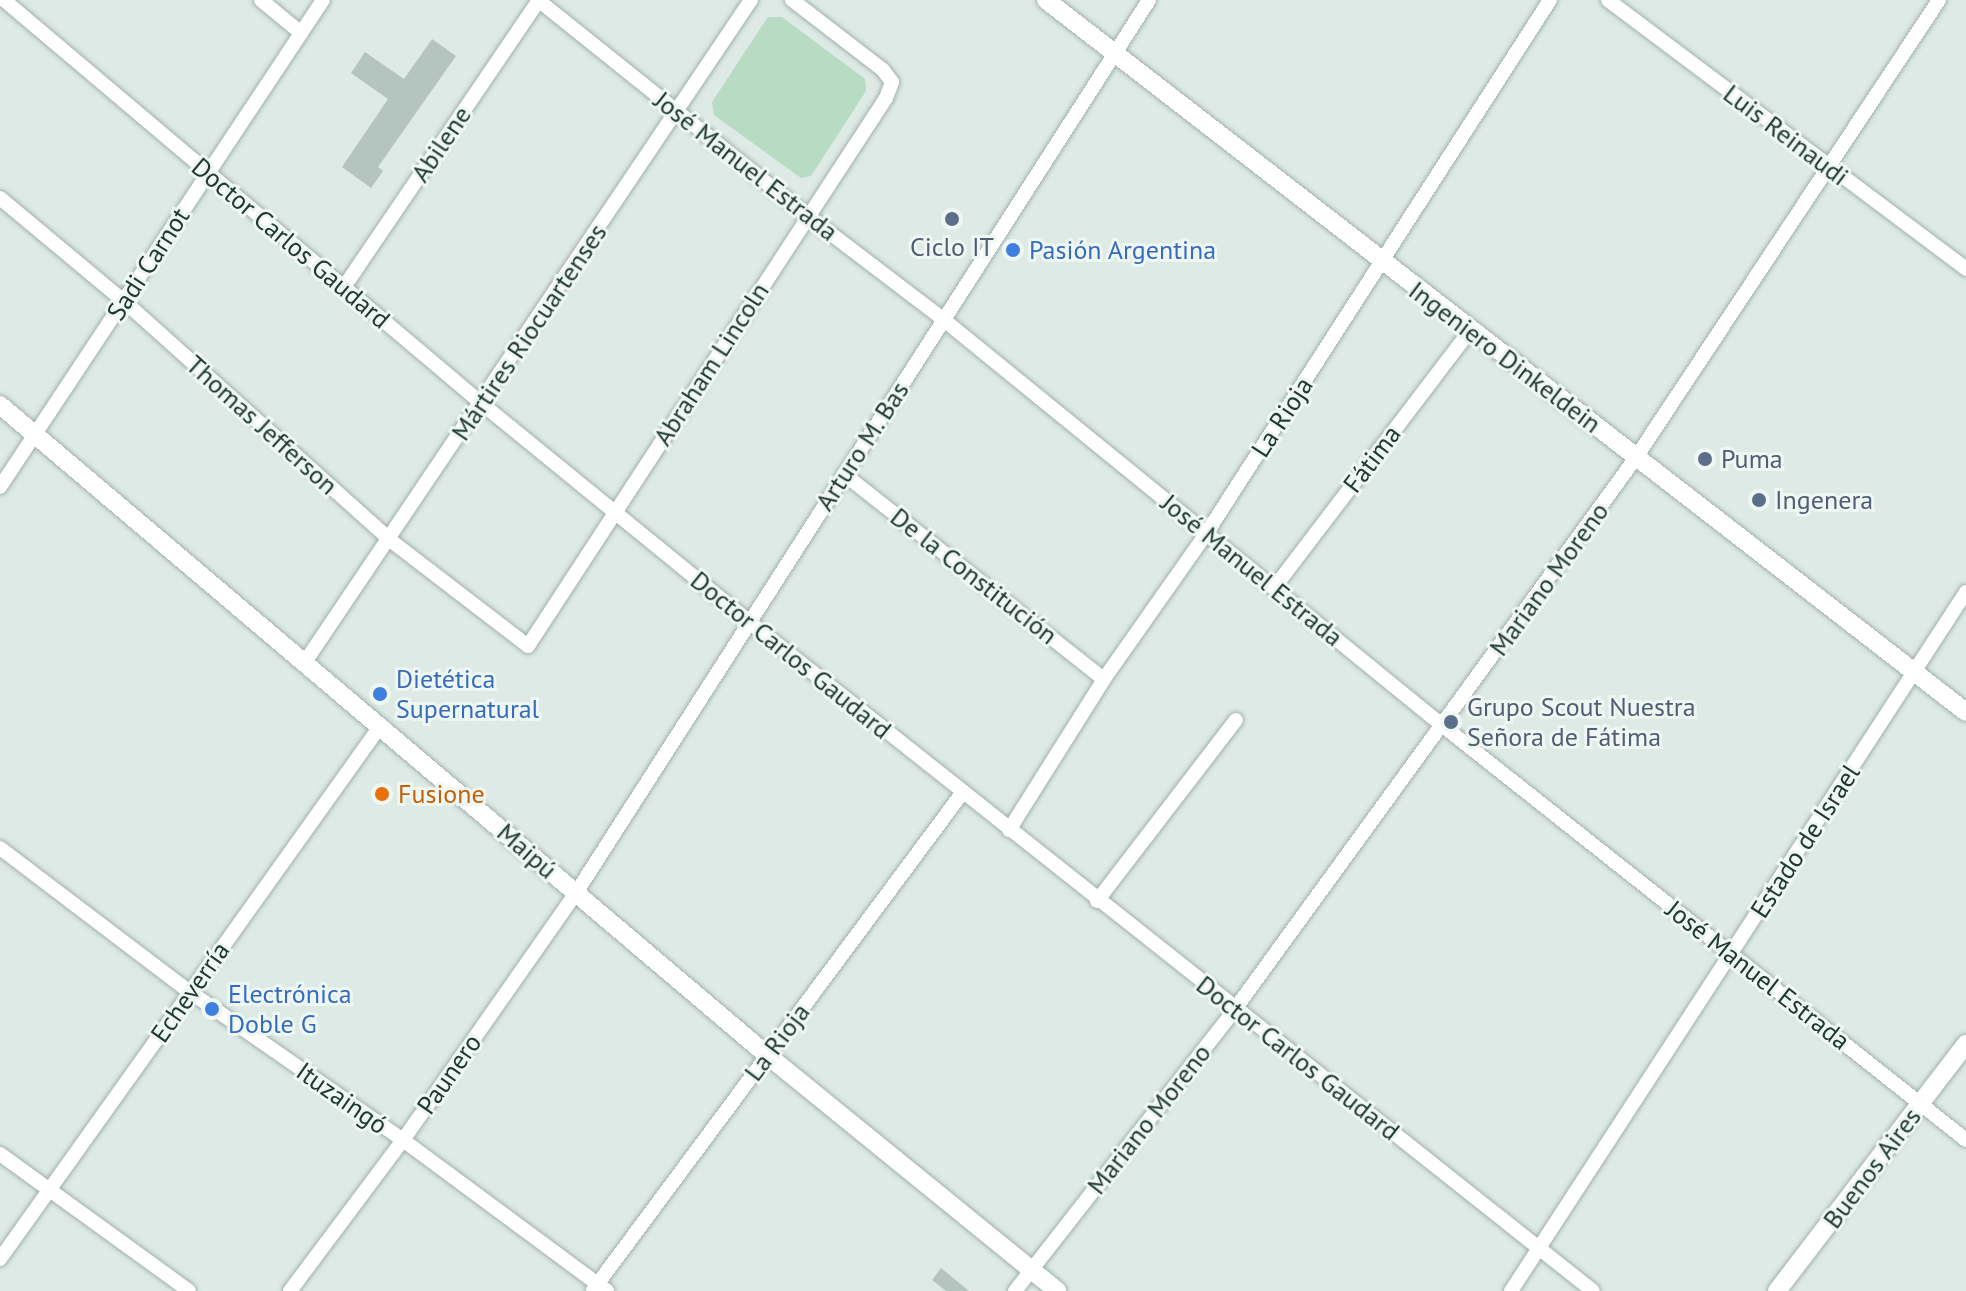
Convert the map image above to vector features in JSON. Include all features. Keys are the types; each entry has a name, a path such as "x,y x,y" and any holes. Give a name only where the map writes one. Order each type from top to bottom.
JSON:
{"main road":[{"name":"Ingeniero Dinkeldein","path":"1046,0 1966,712"},
{"name":"Maipú","path":"0,405 767,1055 1057,1291"},
{"name":"Buenos Aires","path":"1777,1291 1966,1044"}],"street":[{"name":"Doctor Carlos Gaudard","path":"4,0 481,403 748,621 1097,901 1593,1291"},
{"path":"261,0 301,33"},
{"name":"Sadi Carnot","path":"0,487 323,0"},
{"name":"José Manuel Estrada","path":"538,0 809,217 944,320 1443,726 1966,1140"},
{"name":"Abilene","path":"344,287 538,0"},
{"name":"Mártires Riocuartenses","path":"305,662 751,0"},
{"name":"Abraham Lincoln","path":"528,646 886,98 892,82 883,70 792,0"},
{"name":"Arturo M. Bas","path":"576,893 1149,0"},
{"name":"La Rioja","path":"1009,830 1104,679 1206,534 1550,0"},
{"name":"Luis Reinaudi","path":"1608,0 1966,269"},
{"name":"Mariano Moreno","path":"1015,1291 1235,1009 1637,456 1939,0"},
{"name":"Thomas Jefferson","path":"0,198 125,302 390,540 528,646"},
{"name":"Fátima","path":"1274,588 1470,331"},
{"name":"De la Constitución","path":"844,474 1104,679"},
{"name":"Estado de Israel","path":"1511,1291 1966,592"},
{"path":"1097,901 1236,720"},
{"name":"Echeverría","path":"0,1259 381,725"},
{"name":"La Rioja","path":"599,1289 767,1055 963,792"},
{"name":"Ituzaingó","path":"0,848 190,992 403,1140 599,1289"},
{"name":"Paunero","path":"290,1291 403,1140 576,893"},
{"path":"0,1154 189,1291"}],"green space":[{"path":"768,17 782,17 865,79 866,91 811,176 801,178 714,115 712,102"}],"building":[{"path":"432,39 456,56 378,167 383,171 371,188 342,167 388,99 351,73 365,52 404,79"},
{"path":"941,1268 969,1291 946,1291 932,1280"}],"place":[{"name":"Ciclo IT","path":"952,219"},
{"name":"Pasión Argentina","path":"1013,250"},
{"name":"Puma","path":"1705,459"},
{"name":"Ingenera","path":"1759,500"},
{"name":"Dietética Supernatural","path":"380,694"},
{"name":"Grupo Scout Nuestra Señora de Fátima","path":"1451,722"},
{"name":"Fusione","path":"382,794"},
{"name":"Electrónica Doble G","path":"212,1009"}]}
